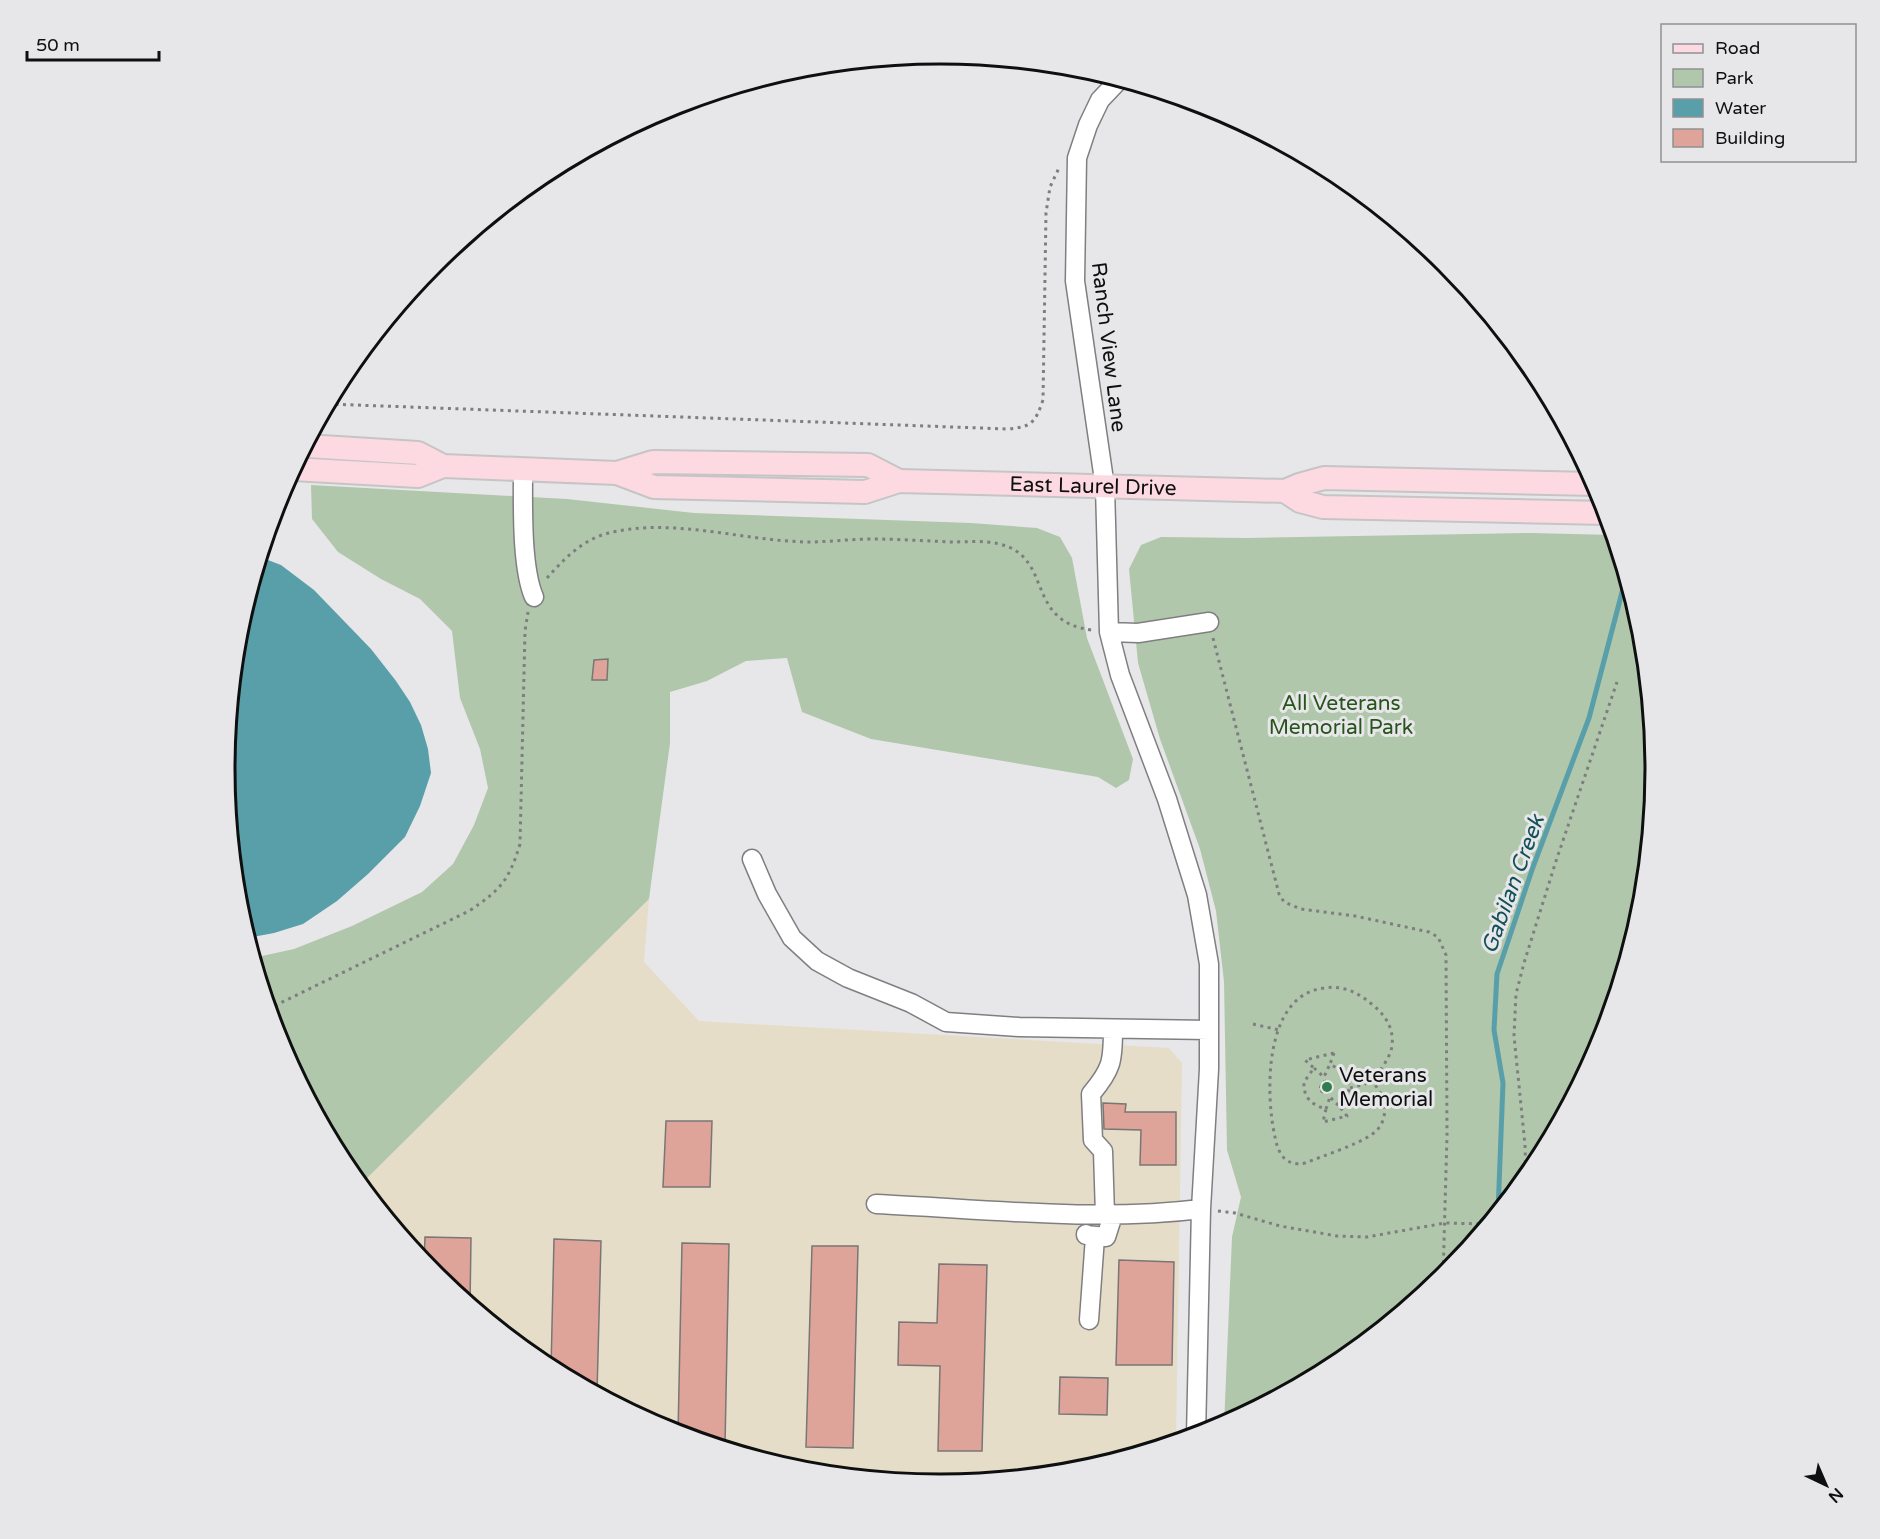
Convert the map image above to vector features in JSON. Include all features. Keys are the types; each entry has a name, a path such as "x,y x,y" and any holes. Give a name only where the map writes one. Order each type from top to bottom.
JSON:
{"main road":[{"name":"East Laurel Drive","path":"314,446 418,453 443,466"},
{"name":"East Laurel Drive","path":"303,470 418,476 443,466 523,469 617,473 654,487 865,492 899,482 1286,491 1324,478 1584,484"},
{"name":"East Laurel Drive","path":"1286,491 1300,501 1323,507 1596,513"}],"street":[{"name":"Ranch View Lane","path":"1113,87 1100,100 1088,125 1077,158 1075,281 1105,487 1109,632 1120,675 1167,800 1197,896 1209,963 1209,1030 1201,1209 1196,1426"},
{"path":"523,469 523,518 529,585 534,597"},
{"path":"1109,632 1138,633 1209,622"},
{"path":"752,859 767,894 792,938 817,961 848,978 911,1003 946,1022 1018,1027 1209,1030"},
{"path":"1102,1214 1086,1235 1106,1237 1102,1214 1103,1151 1093,1140 1091,1094 1106,1076 1113,1056 1113,1029"},
{"path":"876,1204 1102,1214 1162,1214 1201,1209"},
{"path":"1089,1320 1095,1237"}],"path":[{"path":"337,404 1026,428 1037,418 1042,400 1046,223 1050,187 1059,167"},
{"path":"275,1004 469,911 495,893 513,870 520,844 525,631 528,612 534,597 546,579 580,546 606,534 642,526 807,542 870,539 999,544 1018,552 1033,568 1046,603 1058,618 1079,628 1109,632"},
{"path":"1209,622 1279,894 1284,902 1301,909 1355,916 1429,932 1438,937 1446,955 1448,1136 1444,1263"},
{"path":"1526,1162 1514,1036 1516,994 1556,861 1617,682"},
{"path":"1350,1088 1372,1082 1389,1056 1392,1033 1384,1014 1355,991 1329,987 1306,993 1290,1006 1272,1053 1269,1098 1276,1145 1280,1153 1289,1162 1298,1165 1371,1136 1377,1130 1386,1105 1383,1095 1372,1082"},
{"path":"1253,1024 1280,1030"},
{"path":"1324,1077 1305,1060 1334,1053 1324,1077 1325,1083 1330,1086 1328,1091 1330,1097 1347,1116 1323,1122 1330,1097"},
{"path":"1330,1064 1348,1079 1350,1088 1345,1100 1339,1106"},
{"path":"1314,1068 1304,1082 1306,1095 1313,1104 1326,1109"},
{"path":"1325,1083 1321,1086 1322,1090 1328,1091"},
{"path":"1201,1209 1235,1213 1280,1226 1337,1236 1367,1237 1445,1223 1479,1223"}],"shaded area":[{"path":"649,899 644,962 699,1021 1169,1048 1182,1063 1176,1434 1078,1461 986,1473 940,1474 894,1473 802,1461 713,1437 628,1402 548,1356 511,1329 441,1268 410,1234 366,1179"}],"green space":[{"path":"311,485 567,499 694,513 971,523 1037,528 1060,537 1072,558 1087,638 1133,759 1129,780 1116,788 1098,777 871,739 802,712 787,658 746,661 707,681 670,692 670,743 649,899 366,1179 329,1122 308,1081 272,996 260,956 294,949 352,926 422,892 453,864 474,825 488,788 480,749 460,698 452,631 420,599 381,579 338,552 312,519"},
{"name":"All Veterans Memorial Park","path":"1531,533 1605,535 1621,587 1639,677 1645,770 1639,862 1621,952 1608,996 1572,1081 1551,1122 1526,1161 1470,1234 1405,1300 1332,1356 1252,1402 1224,1414 1232,1237 1241,1197 1227,1150 1224,982 1216,911 1200,849 1160,739 1138,663 1129,569 1141,545 1161,537 1247,538"}],"water":[{"path":"267,560 281,565 314,590 371,649 396,681 421,725 428,749 431,773 420,806 405,837 337,901 303,924 256,936 241,862 235,770 241,677 249,632"}],"building":[{"path":"608,659 607,680 592,680 594,660"},
{"path":"1103,1103 1126,1104 1125,1112 1176,1112 1176,1165 1140,1165 1141,1130 1104,1129"},
{"path":"666,1121 712,1121 710,1187 663,1187"},
{"path":"425,1237 471,1238 470,1295 441,1268 425,1250"},
{"path":"554,1239 601,1241 597,1385 551,1358"},
{"path":"682,1243 729,1244 725,1440 678,1424"},
{"path":"812,1246 858,1246 853,1448 806,1447"},
{"path":"1119,1260 1174,1262 1172,1365 1116,1365"},
{"path":"939,1264 987,1265 982,1451 938,1451 940,1366 898,1365 899,1322 937,1323"},
{"path":"1060,1377 1108,1378 1107,1415 1059,1414"}],"waterway":[{"name":"Gabilan Creek","path":"1498,1200 1503,1083 1494,1030 1497,974 1533,867 1589,718 1622,592"}],"place":[{"name":"Veterans Memorial","path":"1327,1087"}]}
